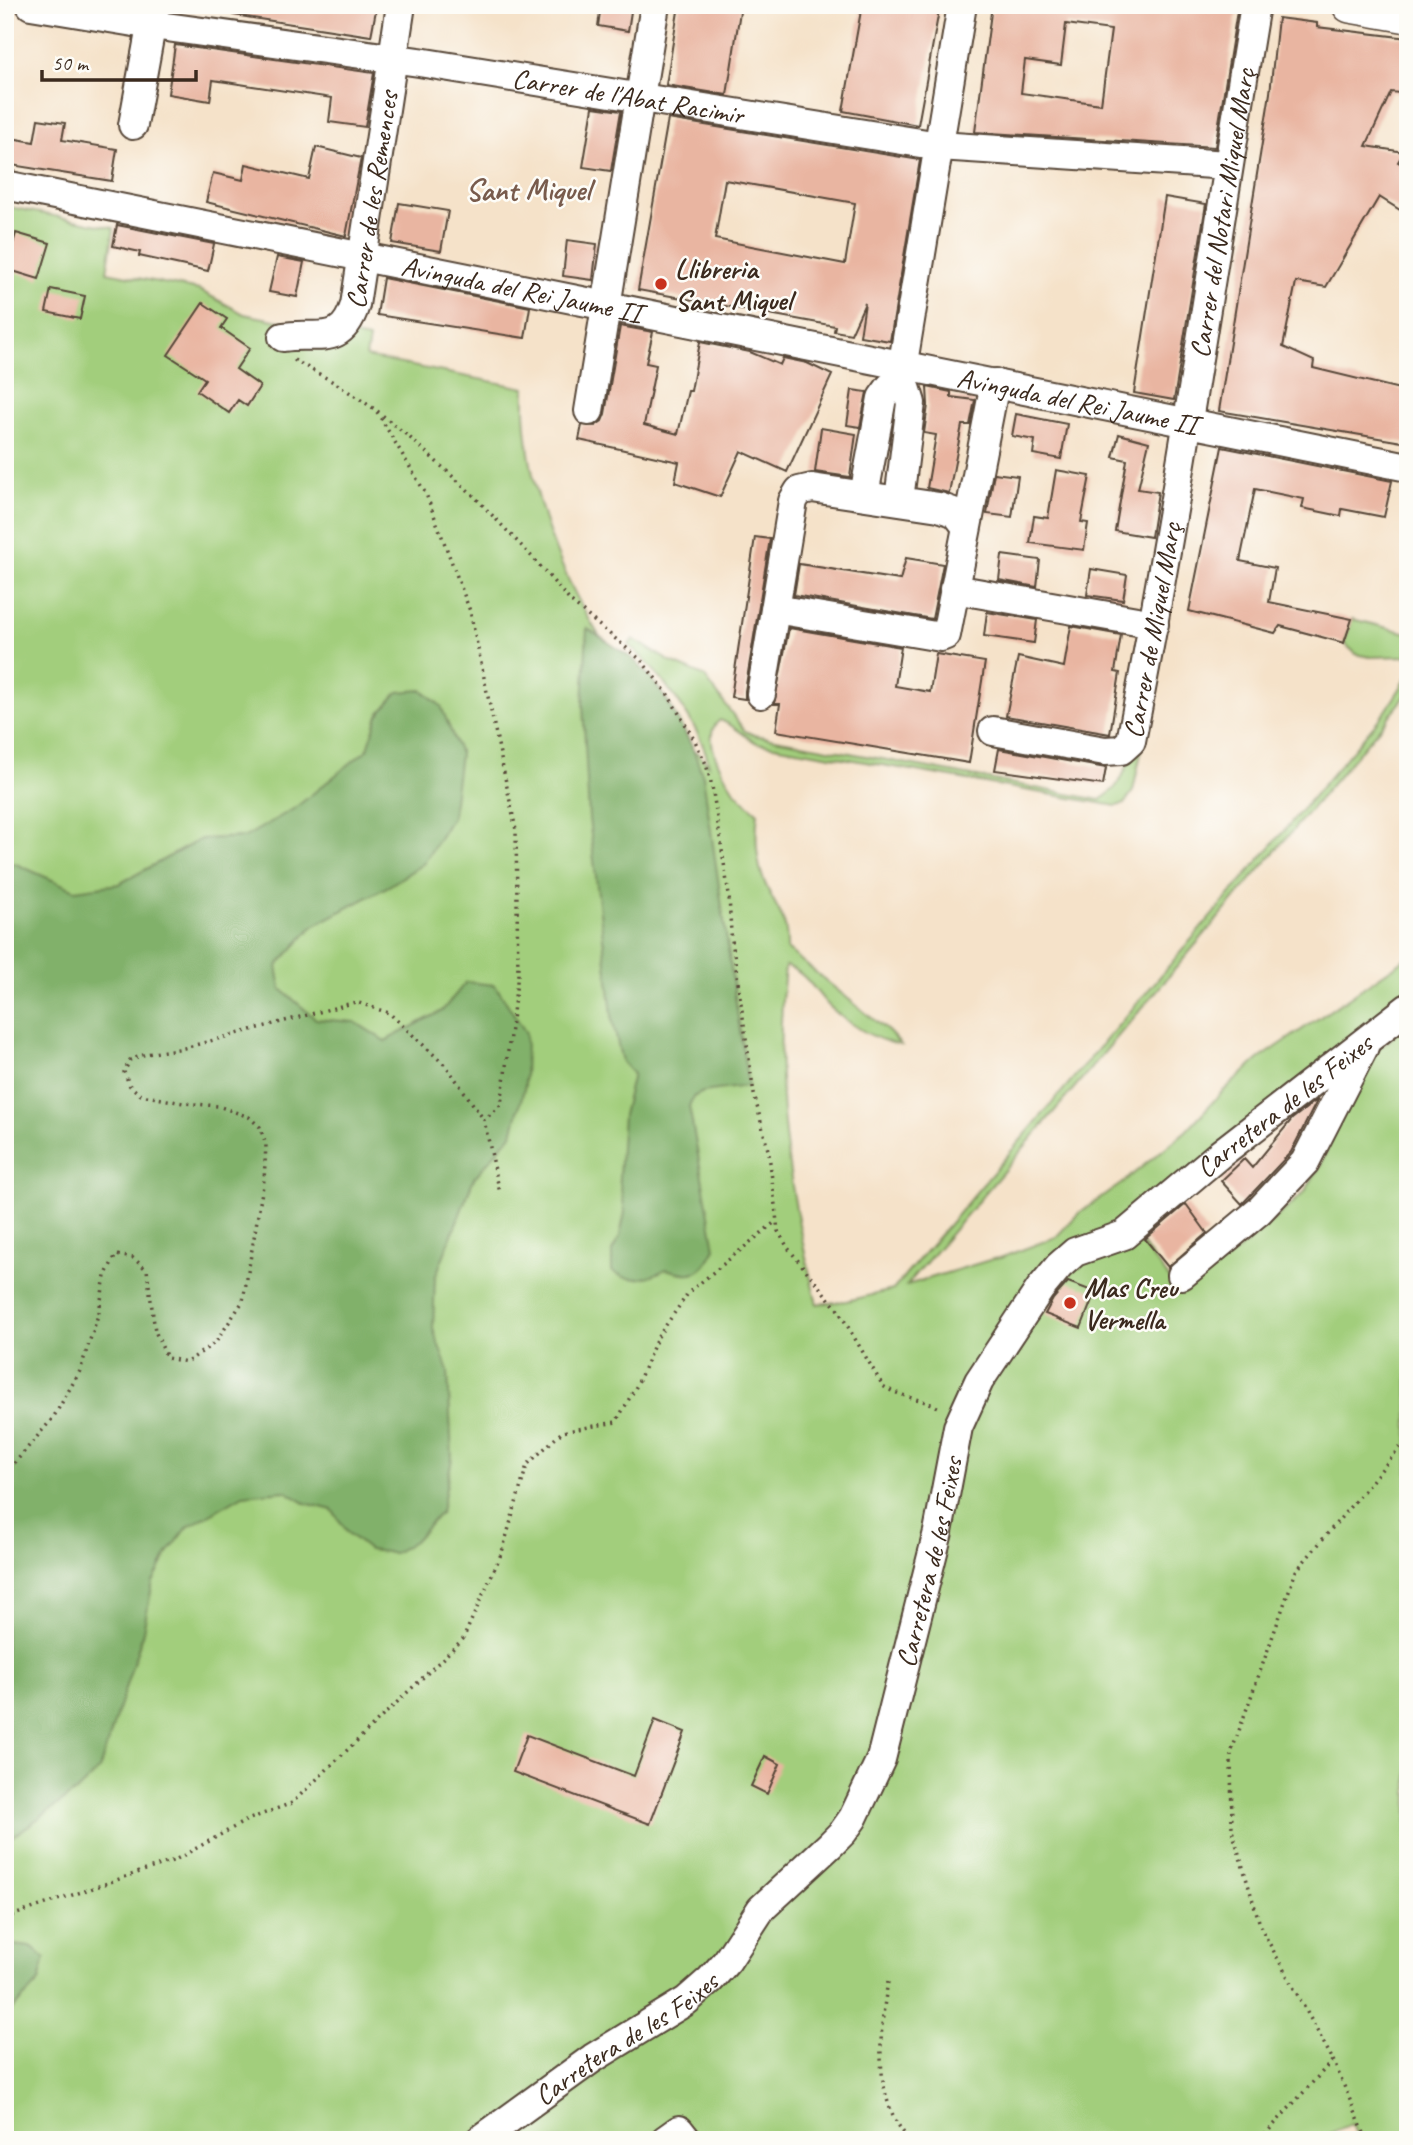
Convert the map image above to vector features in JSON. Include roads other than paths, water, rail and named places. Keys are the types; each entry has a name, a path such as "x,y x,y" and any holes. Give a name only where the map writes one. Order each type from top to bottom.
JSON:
{"main road":[{"path":"1350,5 1408,15"}],"street":[{"name":"Carrer de l'Abat Racimir","path":"31,5 154,15 392,58 939,145 1228,165"},
{"name":"Carrer de les Remences","path":"283,337 328,337 341,329 351,318 401,5"},
{"path":"589,411 655,5"},
{"path":"899,500 911,403 902,373 962,5"},
{"name":"Carrer del Notari Miquel Març","path":"1189,421 1255,5"},
{"path":"133,125 154,15"},
{"name":"Avinguda del Rei Jaume II","path":"5,185 607,305 902,373 995,383 1408,467"},
{"path":"864,495 882,398 902,373"},
{"path":"775,609 941,637 946,635 995,383"},
{"name":"Carrer de Miquel Març","path":"993,731 1105,751 1121,750 1131,741 1189,421"},
{"path":"761,694 793,501 799,491 812,488 948,509 961,517 966,526"},
{"path":"954,589 1154,624"},
{"name":"Carretera de les Feixes","path":"480,2140 593,2058 699,1991 727,1961 761,1909 843,1832 853,1818 881,1759 937,1532 956,1434 966,1405 978,1381 1032,1300 1066,1259 1081,1248 1124,1235 1220,1154 1408,1007"},
{"path":"1182,1275 1259,1211 1305,1162 1335,1100 1363,1053 1366,1041"},
{"path":"665,2140 679,2130 687,2140"}],"place":[{"name":"Llibreria Sant Miquel","path":"661,284"},
{"name":"Mas Creu Vermella","path":"1070,1303"}],"district":[{"name":"Sant Miquel","path":"528,190"}]}
